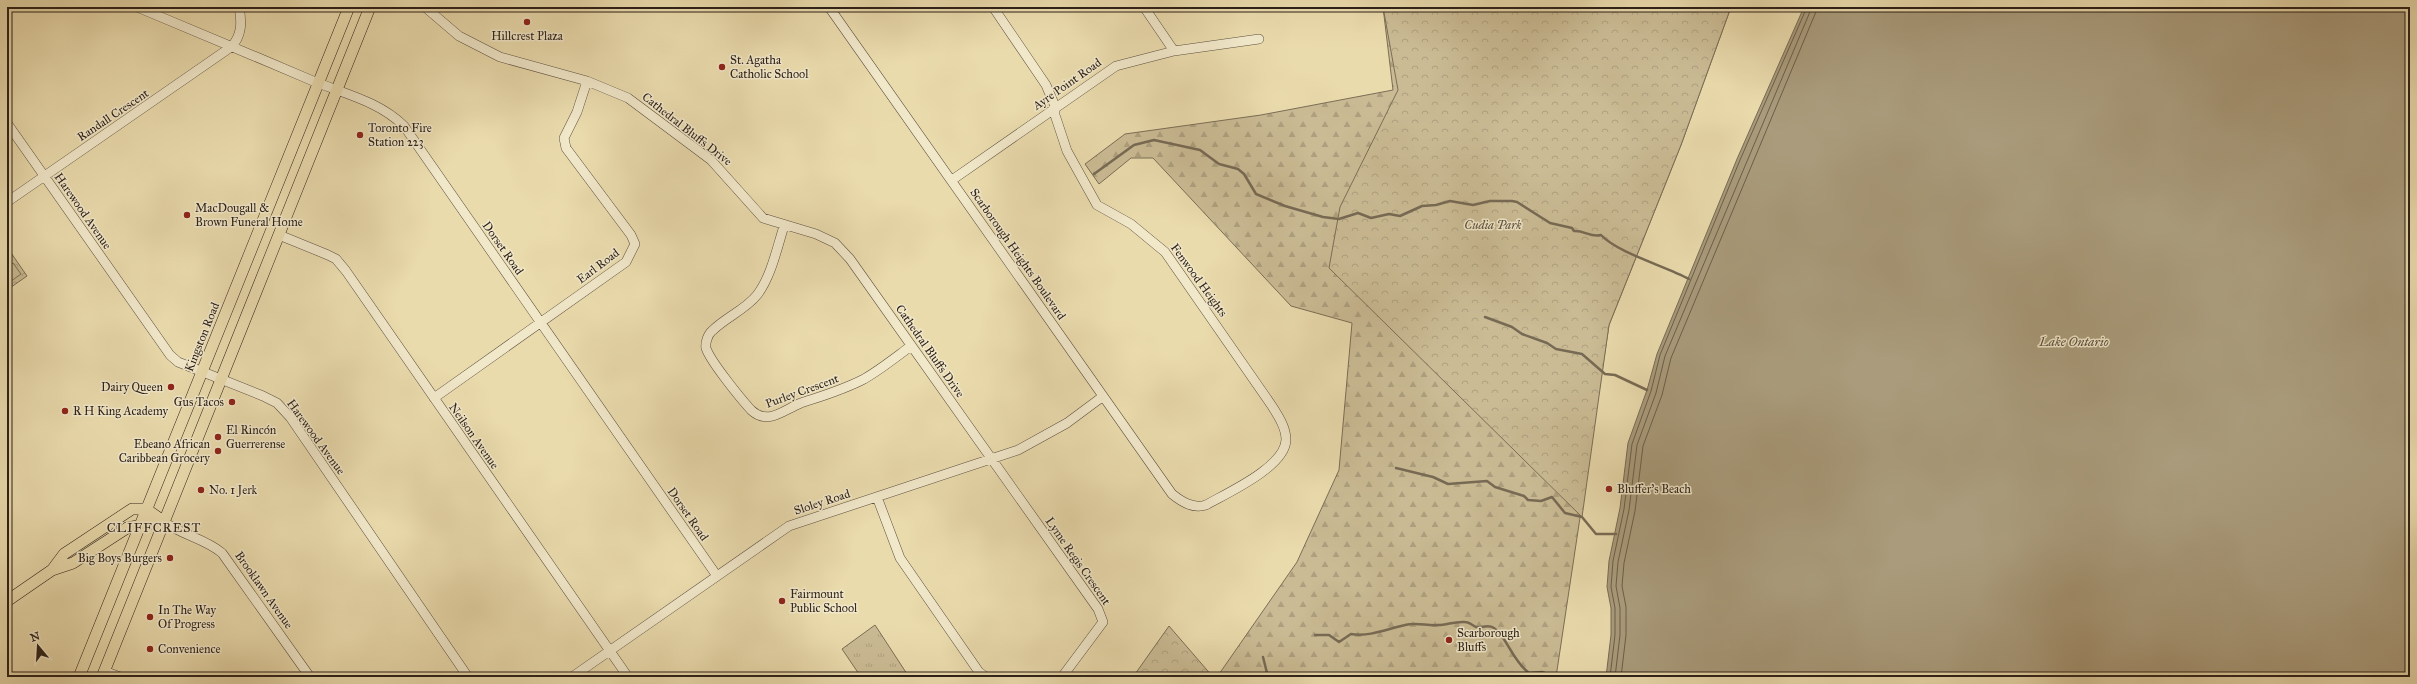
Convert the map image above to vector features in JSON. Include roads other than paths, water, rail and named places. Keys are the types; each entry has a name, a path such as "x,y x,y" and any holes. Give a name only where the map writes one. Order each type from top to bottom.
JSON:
{"main road":[{"name":"Kingston Road","path":"80,677 146,509 350,7"},
{"path":"103,674 163,520 370,7"},
{"path":"7,601 52,570 64,554 132,509 146,509 163,520"},
{"path":"52,570 73,564 127,528 163,520"}],"street":[{"name":"Dorset Road","path":"137,7 318,83 376,105 393,115 404,126 717,576"},
{"path":"232,47 239,36 241,18 239,7"},
{"name":"Cathedral Bluffs Drive","path":"425,7 459,36 500,57 587,81 617,92 644,109 710,160 763,218 784,226 816,234 835,243 850,259 991,459"},
{"name":"Scarborough Heights Boulevard","path":"829,7 952,180 1102,397 1172,494 1185,503 1194,506"},
{"name":"Fenwood Heights","path":"993,7 1036,68 1055,106 1055,115 1067,151 1097,205 1131,224 1165,252 1272,406 1284,428 1286,442 1278,456 1266,470 1206,505 1194,506"},
{"path":"1144,7 1174,51"},
{"name":"Ayre Point Road","path":"952,180 1055,106 1116,66 1174,51 1258,39"},
{"name":"Randall Crescent","path":"7,202 232,47"},
{"name":"Earl Road","path":"434,398 626,262 635,244 631,235 566,148 564,138 577,112 587,81"},
{"name":"Harewood Avenue","path":"7,123 170,355 178,362 277,403 290,417 468,677"},
{"name":"Purley Crescent","path":"784,226 764,285 749,303 711,331 706,348 757,416 770,418 865,379 911,346"},
{"name":"Neilson Avenue","path":"279,235 336,259 628,677"},
{"name":"Sloley Road","path":"572,677 789,526 991,459 1041,439 1102,397"},
{"name":"Lyme Regis Crescent","path":"991,459 1102,616 1103,622 1062,677"},
{"path":"877,497 900,558 979,672 986,677"},
{"name":"Brooklawn Avenue","path":"163,520 173,529 207,543 222,553 310,677"},
{"path":"103,674 120,677"}],"water":[{"name":"Lake Ontario","path":"1804,7 2410,7 2410,677 1606,677 1611,635 1611,608 1607,587 1609,561 1620,508 1628,443 1647,390 1657,354 1737,159"}],"waterway":[{"path":"1094,174 1134,145 1154,140 1200,150 1219,164 1238,169 1244,174 1256,194 1285,206 1323,217 1339,219 1358,213 1371,218 1389,214 1400,216 1422,206 1436,205 1450,201 1473,205 1490,201 1512,201 1517,202 1550,223 1572,228 1574,231 1594,236 1601,235 1619,248 1689,279"},
{"path":"1485,317 1512,327 1522,334 1547,343 1556,349 1582,354 1605,374 1615,375 1647,390"},
{"path":"1396,468 1433,477 1448,484 1487,481 1495,487 1524,496 1528,500 1541,501 1552,497 1565,513 1582,517 1596,534 1616,534"},
{"path":"1315,635 1329,635 1339,642 1351,634 1372,634 1409,624 1441,625 1466,622 1476,627 1490,626 1499,632 1518,662 1529,673 1542,672 1555,677"},
{"path":"1263,657 1268,677"}],"place":[{"name":"Hillcrest Plaza","path":"527,22"},
{"name":"St. Agatha Catholic School","path":"722,67"},
{"name":"Toronto Fire Station 223","path":"360,135"},
{"name":"MacDougall & Brown Funeral Home","path":"187,215"},
{"name":"Dairy Queen","path":"171,387"},
{"name":"Gus Tacos","path":"232,402"},
{"name":"R H King Academy","path":"65,411"},
{"name":"El Rincón Guerrerense","path":"218,437"},
{"name":"Ebeano African Caribbean Grocery","path":"218,451"},
{"name":"Bluffer's Beach","path":"1609,489"},
{"name":"No. 1 Jerk","path":"201,490"},
{"name":"Big Boys Burgers","path":"170,558"},
{"name":"Fairmount Public School","path":"782,601"},
{"name":"In The Way Of Progress","path":"150,617"},
{"name":"Scarborough Bluffs","path":"1449,640"},
{"name":"Convenience","path":"150,649"}],"district":[{"name":"CLIFFCREST","path":"154,528"}],"park label":[{"name":"Cudia Park","path":"1493,225"}]}
